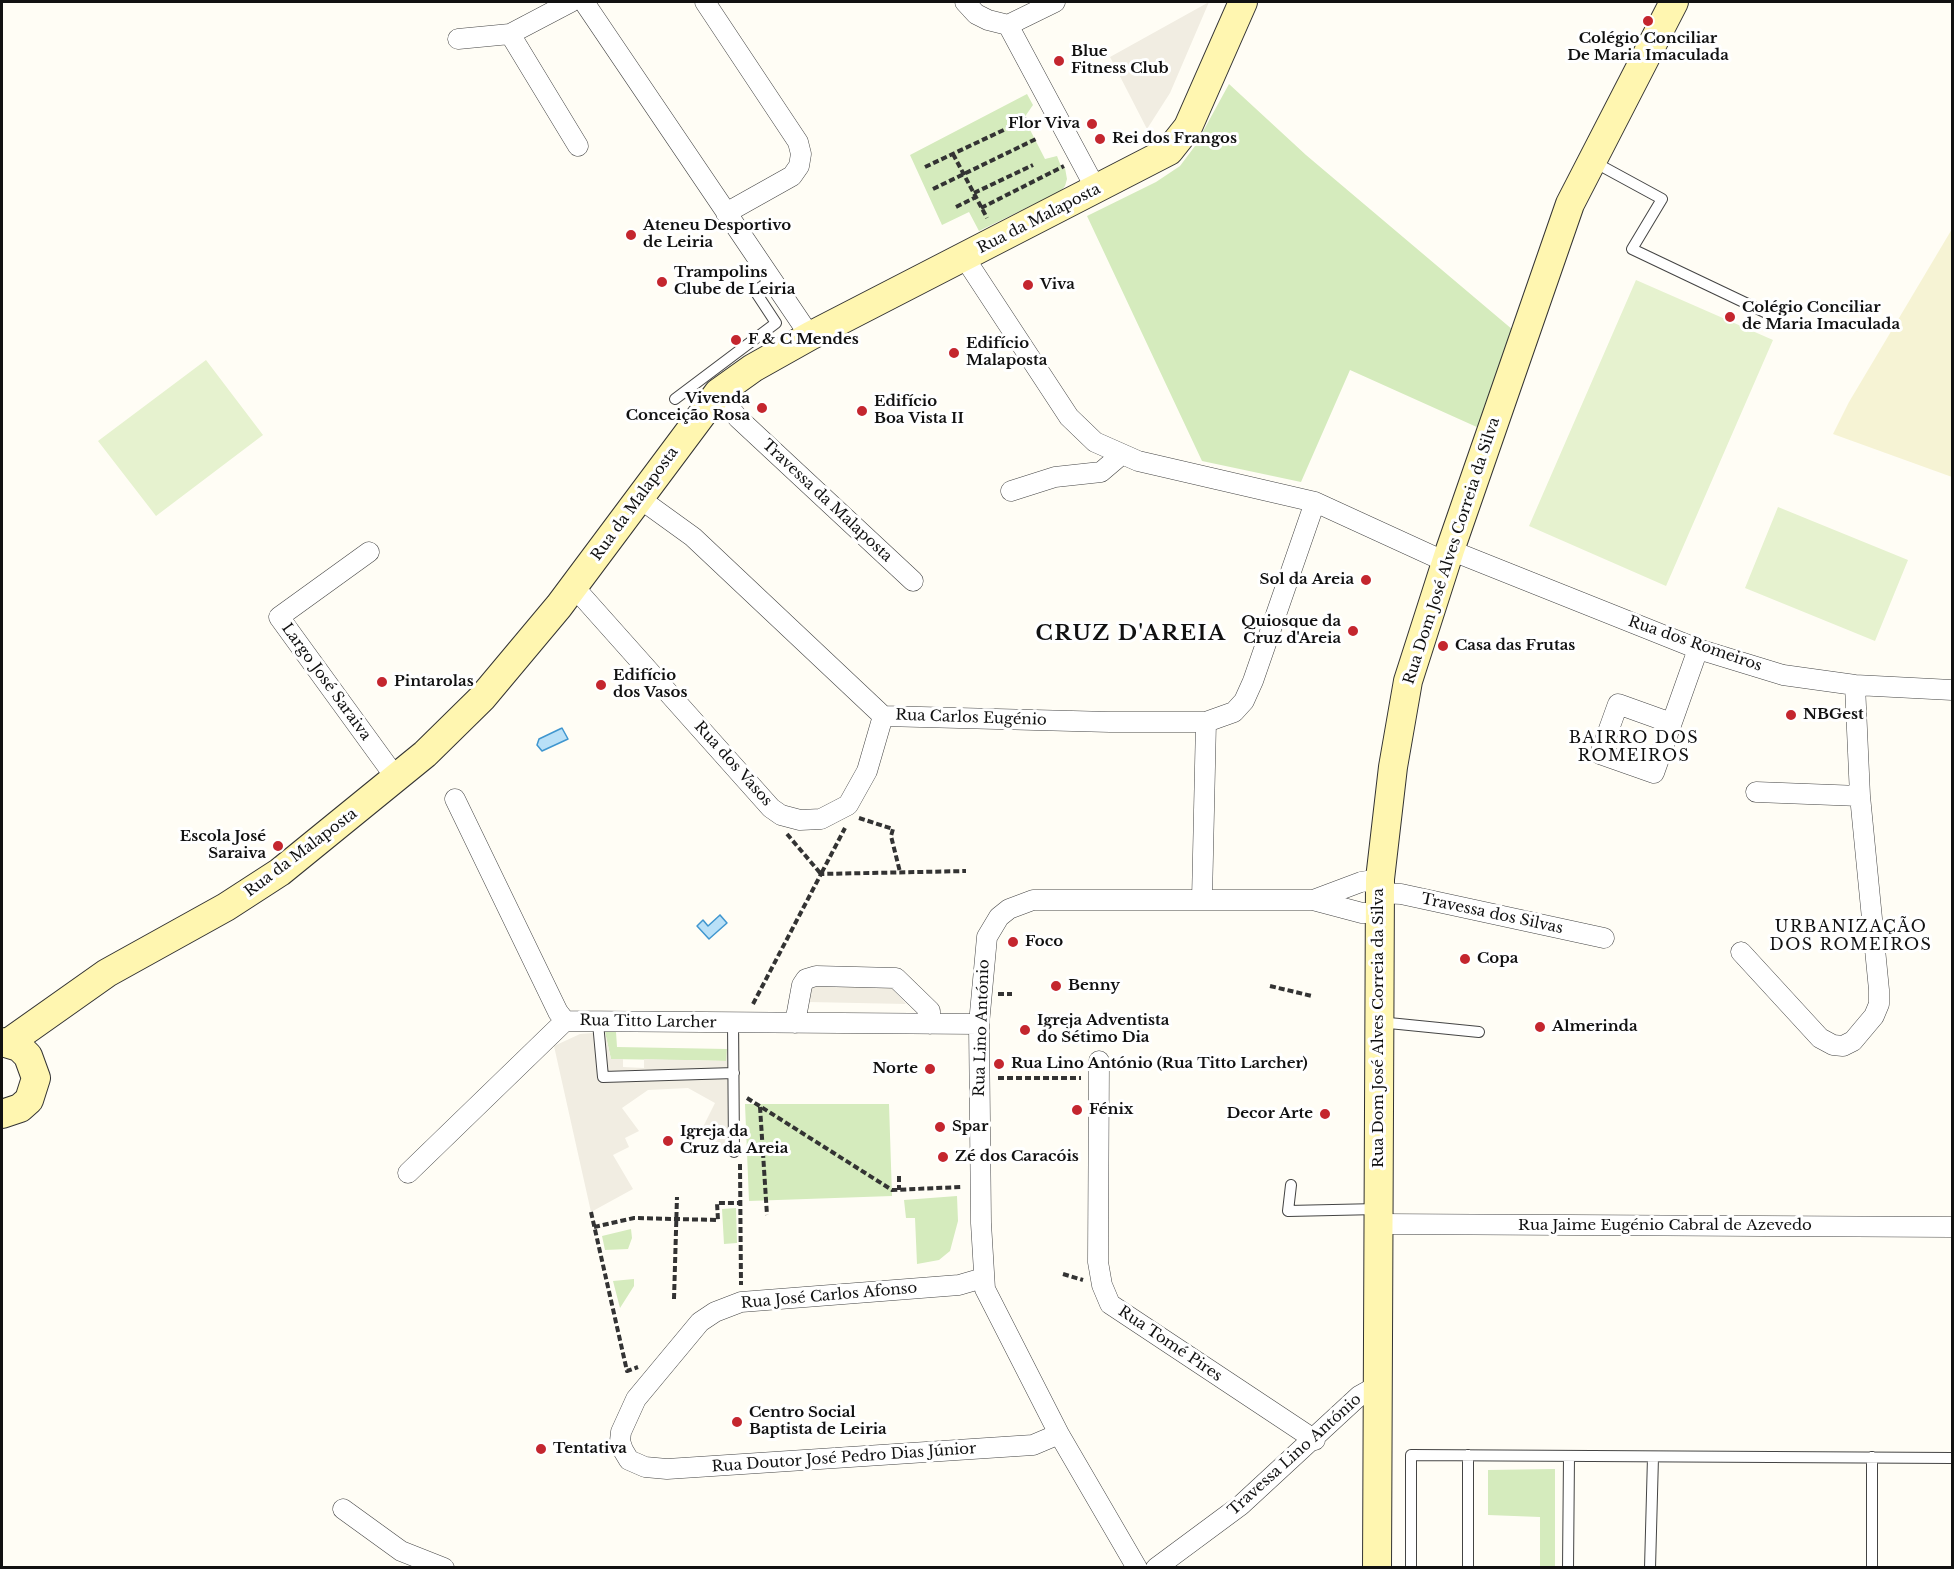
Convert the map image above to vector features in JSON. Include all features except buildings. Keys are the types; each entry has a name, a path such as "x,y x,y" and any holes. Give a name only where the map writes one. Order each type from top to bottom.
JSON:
{"street":[{"path":"458,39 510,34 571,2"},
{"path":"584,2 810,336"},
{"path":"705,2 798,142 801,154 799,166 792,176 726,213"},
{"path":"965,2 976,14 1008,25 1055,2"},
{"name":"Rua da Malaposta","path":"34,1067 28,1056 5,1042 52,1013 121,964 226,907 271,878 396,778 449,732 482,698 574,587 639,498 707,394 748,358 810,336 1158,159 1179,142 1188,127 1243,2"},
{"name":"Rua Dom José Alves Correia da Silva","path":"1377,1568 1380,895 1393,767 1408,681 1448,556 1565,217 1591,160 1674,2"},
{"path":"1008,25 1096,189"},
{"path":"510,34 578,146"},
{"name":"Rua dos Romeiros","path":"964,257 1069,417 1095,442 1121,455 1138,461 1315,501 1448,556 1698,649 1783,675 1855,685 1953,690"},
{"name":"Travessa da Malaposta","path":"707,394 738,418 913,581"},
{"path":"1011,491 1055,477 1101,472 1121,455"},
{"name":"Rua Carlos Eugénio","path":"639,498 693,537 883,716 1206,722"},
{"path":"1202,899 1206,722 1234,712 1244,701 1315,501"},
{"name":"Largo José Saraiva","path":"369,552 279,617 396,778"},
{"name":"Rua dos Vasos","path":"574,587 771,808 781,815 800,820 821,819 848,805 867,771 883,716"},
{"path":"1671,723 1698,649"},
{"path":"1742,952 1820,1038 1833,1045 1843,1046 1853,1041 1874,1016 1879,1004 1879,990 1860,796 1855,685"},
{"path":"1756,792 1860,796"},
{"name":"Rua Titto Larcher","path":"455,799 558,1012 565,1021 980,1024"},
{"name":"Rua Lino António","path":"1137,1568 1059,1434 991,1301 983,1278 979,1078 980,1024 987,937 999,917 1009,909 1033,900 1313,900 1362,914 1380,895 1361,882 1313,900"},
{"name":"Travessa dos Silvas","path":"1380,895 1401,894 1604,938"},
{"path":"795,1023 802,985 806,979 816,976 896,978 930,1011 930,1024"},
{"path":"2,1114 21,1108 29,1100 36,1078 34,1067 52,1013"},
{"path":"408,1173 565,1021"},
{"name":"Rua Tomé Pires","path":"1099,1061 1098,1262 1102,1285 1110,1304 1315,1440"},
{"name":"Rua Jaime Eugénio Cabral de Azevedo","path":"1378,1217 1953,1227"},
{"name":"Rua José Carlos Afonso","path":"629,1460 620,1441 627,1415 636,1399 700,1322 715,1312 741,1302 959,1285 983,1278"},
{"name":"Travessa Lino António","path":"1156,1568 1241,1505 1315,1440 1359,1396 1377,1386"},
{"name":"Rua Doutor José Pedro Dias Júnior","path":"629,1460 645,1467 667,1470 1033,1445 1059,1434"},
{"path":"344,1509 401,1551 444,1568"}],"lane":[{"path":"1591,160 1662,199 1632,249 1775,317"},
{"path":"748,358 776,323 755,291 772,280"},
{"path":"675,399 707,394"},
{"path":"1379,1022 1479,1032"},
{"path":"598,1023 603,1077 734,1073"},
{"path":"737,1157 734,1073 739,1023"},
{"path":"1291,1185 1288,1211 1378,1217"},
{"path":"1411,1568 1411,1455 1953,1458"},
{"path":"1468,1455 1468,1568"},
{"path":"1568,1568 1569,1456"},
{"path":"1650,1568 1653,1457"},
{"path":"1872,1457 1872,1568"}],"path":[{"path":"925,167 1027,119"},
{"path":"933,189 1038,138"},
{"path":"953,154 989,222"},
{"path":"956,207 1033,165"},
{"path":"981,208 1066,165"},
{"path":"851,816 893,829 891,836 900,872"},
{"path":"739,1023 846,825"},
{"path":"784,828 790,839 821,874 966,871"},
{"path":"1270,986 1312,996"},
{"path":"994,994 1012,994"},
{"path":"979,1078 1081,1078"},
{"path":"745,1097 892,1190 981,1186"},
{"path":"760,1107 767,1215"},
{"path":"737,1157 741,1302"},
{"path":"899,1176 899,1190"},
{"path":"674,1299 677,1197"},
{"path":"594,1227 634,1218 718,1220 717,1203 740,1203"},
{"path":"591,1212 627,1371 642,1365"}],"shaded area":[{"path":"1209,2 1170,93 1147,129 1110,57"},
{"path":"1952,229 1952,477 1833,434 1849,402"},
{"path":"812,984 888,984 906,1004 809,1002 808,991"},
{"path":"605,1032 611,1059 623,1059 623,1067 644,1068 644,1059 726,1061 728,1034 740,1034 740,1151 731,1152 708,1143 713,1136 702,1129 715,1103 688,1088 648,1090 622,1108 639,1131 625,1138 629,1147 613,1155 633,1189 591,1212 554,1046 580,1034"}],"green space":[{"path":"1229,84 1306,155 1513,330 1479,428 1350,370 1301,482 1202,461 1087,216 1156,182 1180,166 1195,146"},
{"path":"1027,94 1033,105 1024,118 1045,159 1057,156 1062,169 1065,168 1067,179 1065,186 1061,191 979,231 969,212 942,225 910,155"},
{"path":"1636,280 1773,340 1666,586 1529,526"},
{"path":"206,360 263,435 156,516 98,441"},
{"path":"1778,507 1908,560 1875,641 1745,588"},
{"path":"605,1032 616,1032 617,1047 727,1049 727,1061 611,1059"},
{"path":"745,1104 889,1104 892,1196 749,1201"},
{"path":"957,1196 958,1221 950,1251 939,1260 917,1264 915,1218 906,1218 904,1200"},
{"path":"736,1208 737,1243 724,1244 722,1209"},
{"path":"631,1229 632,1238 628,1249 605,1250 602,1236"},
{"path":"634,1279 634,1286 620,1308 613,1281"},
{"path":"1555,1469 1555,1567 1540,1567 1540,1517 1488,1515 1488,1470"}],"water":[{"path":"562,728 568,739 542,751 537,745 539,739"},
{"path":"720,915 727,923 709,939 697,926 703,920 708,926"}],"place":[{"name":"Colégio Conciliar De Maria Imaculada","path":"1648,21"},
{"name":"Blue Fitness Club","path":"1059,61"},
{"name":"Flor Viva","path":"1092,124"},
{"name":"Rei dos Frangos","path":"1100,139"},
{"name":"Ateneu Desportivo de Leiria","path":"631,235"},
{"name":"Trampolins Clube de Leiria","path":"662,282"},
{"name":"Viva","path":"1028,285"},
{"name":"Colégio Conciliar de Maria Imaculada","path":"1730,317"},
{"name":"F & C Mendes","path":"736,340"},
{"name":"Edifício Malaposta","path":"954,353"},
{"name":"Vivenda Conceição Rosa","path":"762,408"},
{"name":"Edifício Boa Vista II","path":"862,411"},
{"name":"Sol da Areia","path":"1366,580"},
{"name":"Quiosque da Cruz d'Areia","path":"1353,631"},
{"name":"Casa das Frutas","path":"1443,646"},
{"name":"Pintarolas","path":"382,682"},
{"name":"Edifício dos Vasos","path":"601,685"},
{"name":"NBGest","path":"1791,715"},
{"name":"Escola José Saraiva","path":"278,846"},
{"name":"Foco","path":"1013,942"},
{"name":"Copa","path":"1465,959"},
{"name":"Benny","path":"1056,986"},
{"name":"Almerinda","path":"1540,1027"},
{"name":"Igreja Adventista do Sétimo Dia","path":"1025,1030"},
{"name":"Rua Lino António (Rua Titto Larcher)","path":"999,1064"},
{"name":"Norte","path":"930,1069"},
{"name":"Fénix","path":"1077,1110"},
{"name":"Decor Arte","path":"1325,1114"},
{"name":"Spar","path":"940,1127"},
{"name":"Igreja da Cruz da Areia","path":"668,1141"},
{"name":"Zé dos Caracóis","path":"943,1157"},
{"name":"Centro Social Baptista de Leiria","path":"737,1422"},
{"name":"Tentativa","path":"541,1449"}],"district":[{"name":"CRUZ D'AREIA","path":"1131,634"},
{"name":"BAIRRO DOS ROMEIROS","path":"1634,747"},
{"name":"URBANIZAÇÃO DOS ROMEIROS","path":"1851,936"}]}
